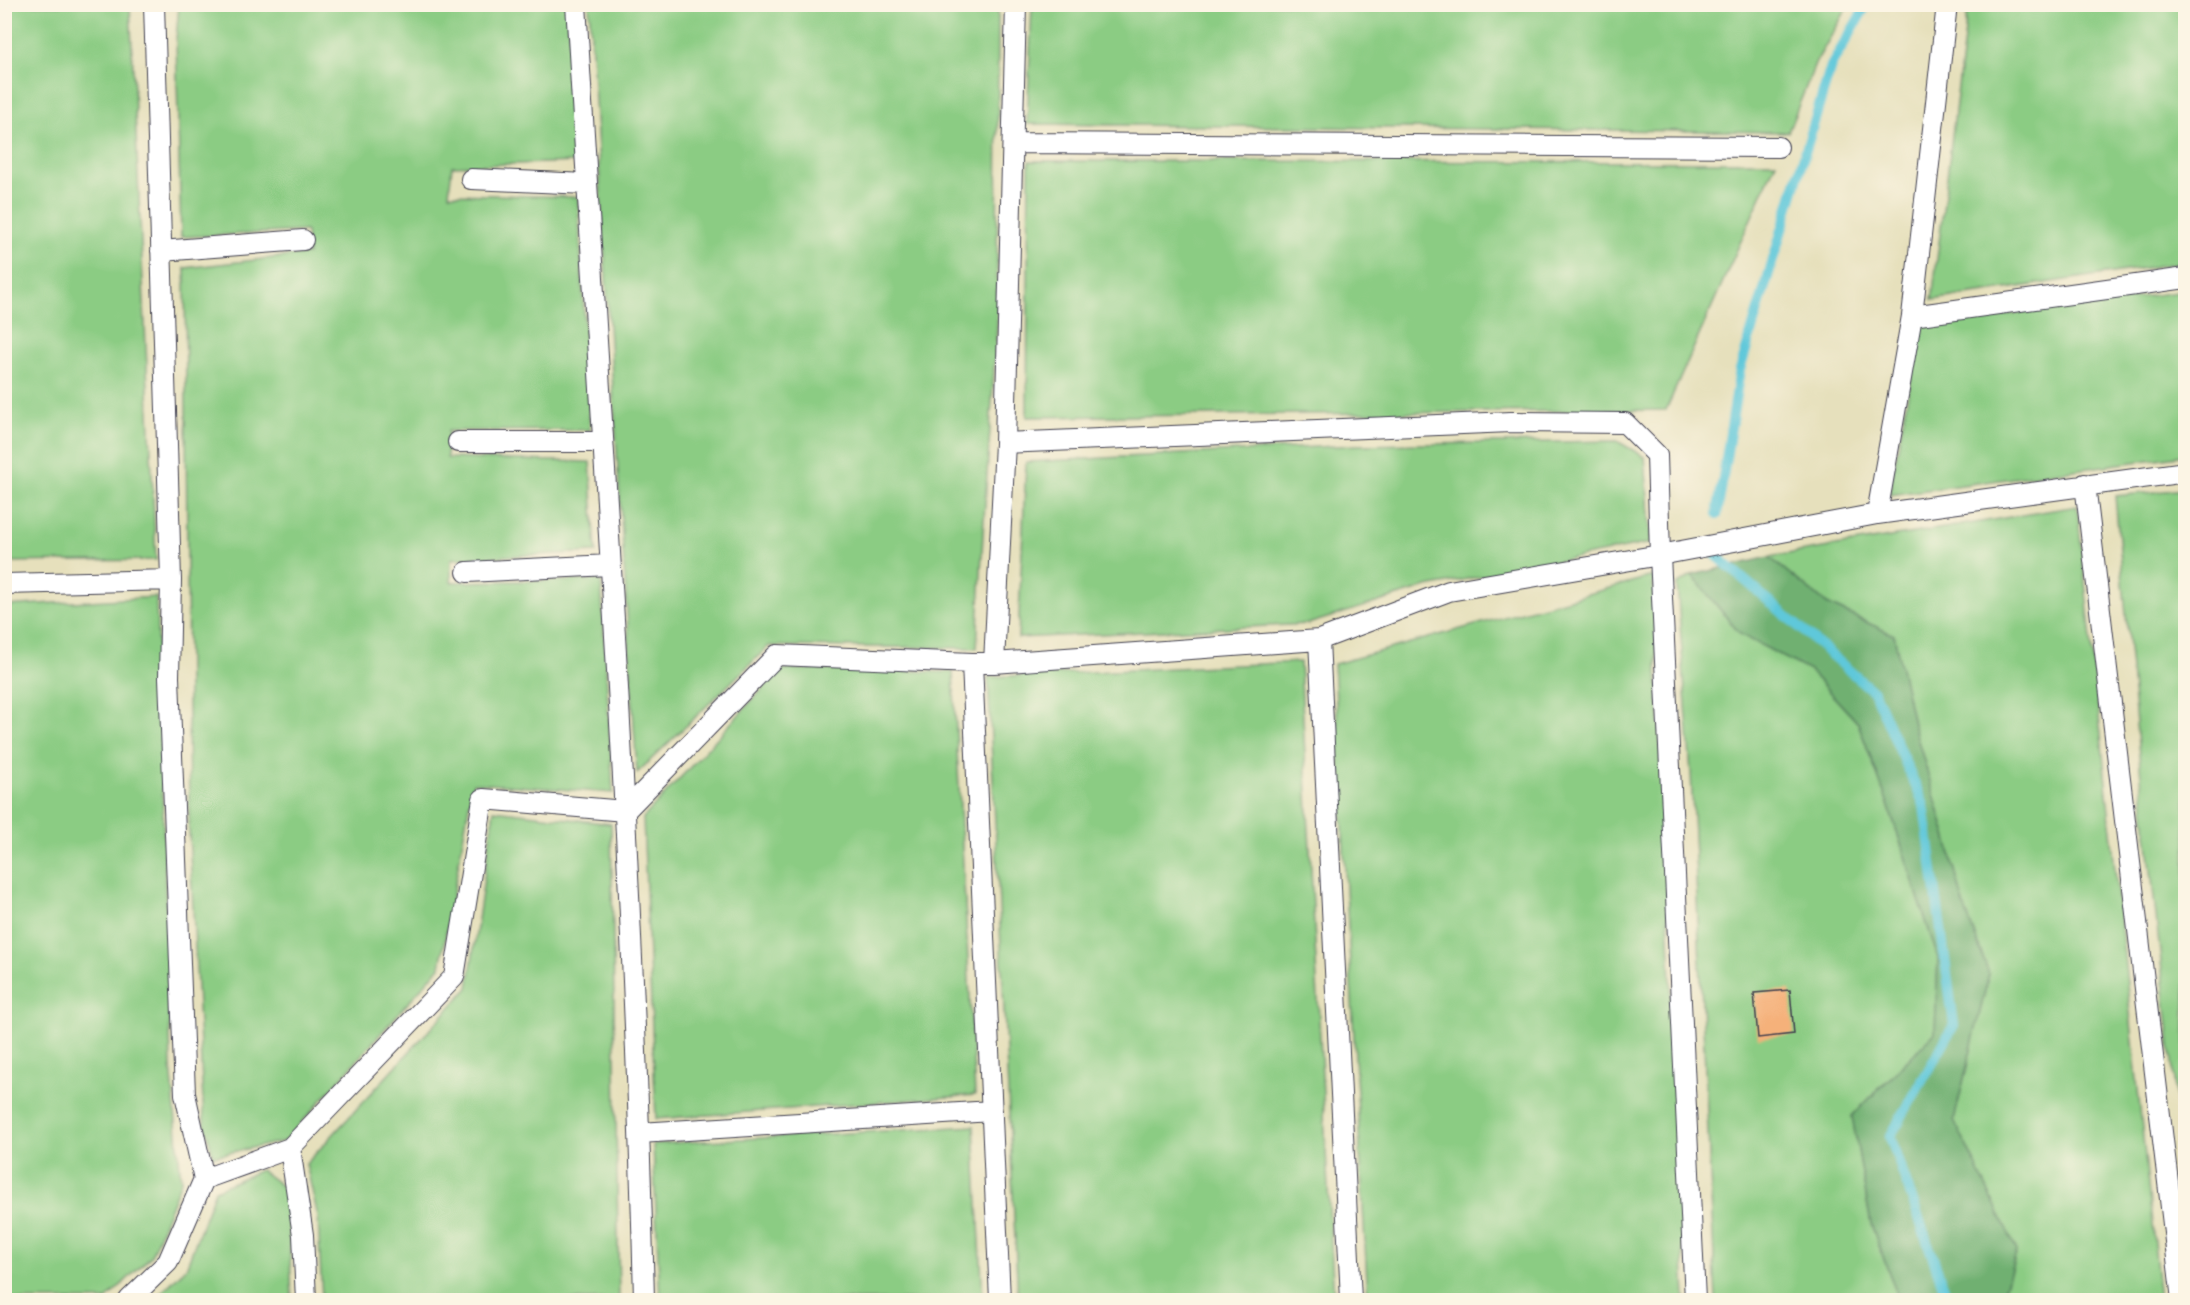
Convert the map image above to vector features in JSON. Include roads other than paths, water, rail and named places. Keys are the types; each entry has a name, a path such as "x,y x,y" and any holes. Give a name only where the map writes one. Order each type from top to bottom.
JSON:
{"lane":[{"path":"129,1300 168,1262 204,1179 185,1094 169,677 171,580 154,4"},
{"path":"576,4 625,811 640,1132 644,1300"},
{"path":"994,663 1005,443 1016,4"},
{"path":"1877,514 1912,316 1947,4"},
{"path":"1013,143 1778,147"},
{"path":"471,179 587,184"},
{"path":"161,251 303,240"},
{"path":"1912,316 2186,278"},
{"path":"1005,443 1511,422 1625,423 1658,455 1660,555 1695,1300"},
{"path":"458,442 603,442"},
{"path":"625,811 777,655 994,663 1319,640 1449,591 1660,555 1877,514 2186,472"},
{"path":"2085,484 2182,1300"},
{"path":"467,572 610,565"},
{"path":"4,584 171,580"},
{"path":"1319,640 1351,1300"},
{"path":"972,663 1000,1300"},
{"path":"204,1179 290,1148 454,976 483,799 625,811"},
{"path":"640,1132 992,1111"},
{"path":"290,1148 303,1235 306,1300"}],"waterway":[{"path":"1717,515 1740,370 1831,66 1867,4"},
{"path":"1711,551 1874,692 1924,805 1954,1025 1890,1137 1948,1300"}]}
